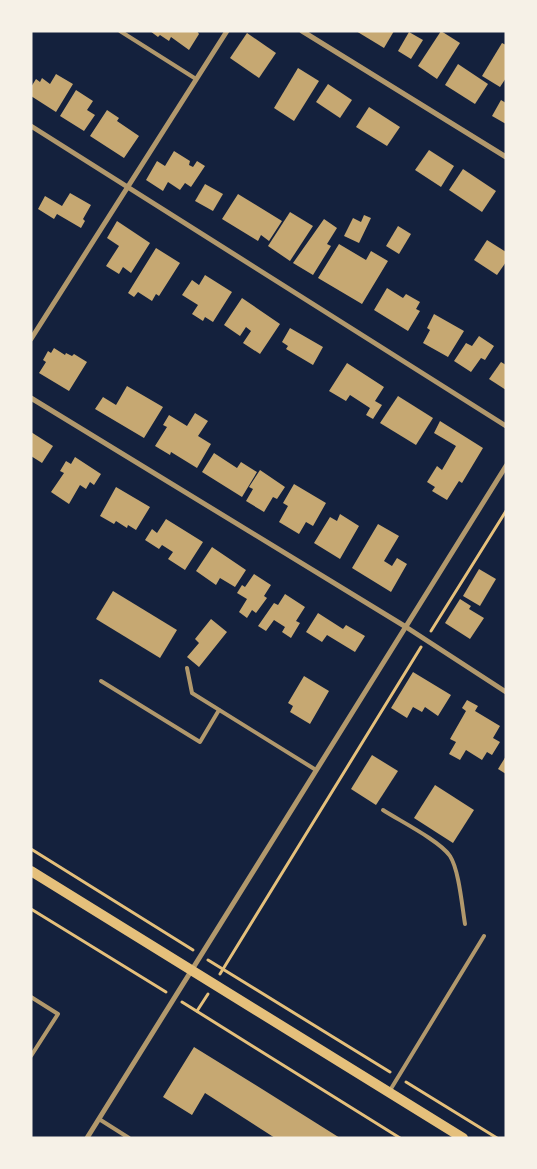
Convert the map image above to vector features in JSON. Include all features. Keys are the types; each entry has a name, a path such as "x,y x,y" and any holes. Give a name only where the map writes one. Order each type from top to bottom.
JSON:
{"main road":[{"path":"31,871 463,1138"}],"street":[{"path":"31,339 227,31"},
{"path":"302,31 506,157"},
{"path":"31,126 506,426"},
{"path":"31,398 406,627 506,692"},
{"path":"87,1138 506,466"}],"lane":[{"path":"120,31 196,79"},
{"path":"186,668 192,693 316,770"},
{"path":"101,681 200,742 219,710"},
{"path":"384,810 437,844 450,856 458,880 465,924"},
{"path":"389,1092 484,936"},
{"path":"31,998 58,1014 31,1056"},
{"path":"98,1119 128,1138"}],"path":[{"path":"223,969 506,511"},
{"path":"31,849 498,1138"},
{"path":"31,909 400,1138"}],"building":[{"path":"150,31 197,31 199,34 189,50 171,37 169,41 160,35 158,37"},
{"path":"356,31 394,31 384,48"},
{"path":"441,31 460,43 437,79 418,66"},
{"path":"409,32 423,40 411,59 398,51"},
{"path":"247,33 276,53 259,78 230,58"},
{"path":"502,43 506,45 506,78 500,87 482,76"},
{"path":"458,64 488,84 475,104 445,85"},
{"path":"298,68 319,81 294,121 274,108"},
{"path":"56,74 73,84 56,112 31,96 31,87 36,79 40,82 42,78 50,84"},
{"path":"328,84 352,100 340,118 316,102"},
{"path":"76,90 93,101 87,110 95,115 84,131 60,116"},
{"path":"501,100 506,103 506,124 492,116"},
{"path":"369,107 400,127 387,146 356,127"},
{"path":"107,110 119,118 117,121 139,136 124,158 90,136"},
{"path":"429,150 454,166 441,187 415,170"},
{"path":"174,151 190,161 189,165 193,167 197,161 205,166 191,187 185,183 180,190 168,182 163,191 146,180 157,161 165,166"},
{"path":"463,169 496,191 482,212 449,190"},
{"path":"205,184 223,194 213,211 195,201"},
{"path":"70,193 91,205 83,219 85,221 81,228 57,214 54,219 38,209 45,196 62,206"},
{"path":"238,194 282,221 269,241 261,235 258,241 222,219"},
{"path":"290,212 313,226 290,261 268,246"},
{"path":"364,215 371,218 359,243 344,236 353,218 361,222"},
{"path":"324,219 337,228 327,244 331,246 313,275 293,263"},
{"path":"117,221 150,243 131,273 123,267 119,274 106,266 119,246 107,238"},
{"path":"398,226 411,234 399,254 386,246"},
{"path":"487,240 506,252 506,262 497,275 474,260"},
{"path":"339,244 366,260 371,251 388,261 362,304 318,278"},
{"path":"156,248 180,263 159,296 156,294 152,301 138,292 134,297 128,293"},
{"path":"205,275 232,292 213,322 205,317 203,321 192,314 198,305 182,295 192,280 199,285"},
{"path":"387,288 403,298 406,294 420,302 416,309 420,311 408,331 374,310"},
{"path":"242,298 280,324 260,354 243,343 251,331 246,327 240,336 224,325"},
{"path":"434,314 464,331 448,357 423,343 430,330 427,328"},
{"path":"290,328 323,347 313,365 286,349 288,346 282,342"},
{"path":"479,336 494,346 485,360 481,358 471,372 454,361 466,343 472,346"},
{"path":"54,348 65,355 66,353 72,356 74,354 87,362 69,391 39,373 46,362 43,360 48,351 51,353"},
{"path":"501,362 506,365 506,390 489,379"},
{"path":"347,363 384,387 375,401 382,405 373,419 366,415 370,408 350,395 346,401 329,391"},
{"path":"127,386 163,407 144,438 95,409 103,397 116,405"},
{"path":"398,396 433,418 416,445 380,423"},
{"path":"195,413 208,421 198,436 211,444 197,468 171,452 170,455 155,446 167,427 163,425 169,415 187,426"},
{"path":"440,421 483,448 462,483 459,481 447,500 432,491 435,487 427,482 437,466 442,470 456,446 434,433"},
{"path":"31,432 53,446 42,463 31,456"},
{"path":"214,453 237,468 241,462 257,472 242,497 202,472"},
{"path":"75,457 101,474 94,485 90,482 86,489 80,485 69,504 51,492 64,473 60,471 66,461 71,464"},
{"path":"260,470 285,487 277,499 273,497 264,512 246,501 253,489 249,487"},
{"path":"294,484 326,503 313,526 306,522 299,534 279,522 288,506 283,503"},
{"path":"116,487 150,507 136,530 128,525 127,528 116,521 114,524 100,516"},
{"path":"340,514 359,526 340,559 314,543 330,517 337,521"},
{"path":"166,519 203,542 185,570 168,559 173,552 162,545 159,549 145,540 152,529 157,533"},
{"path":"378,524 399,536 384,561 392,566 397,558 407,564 391,592 352,568"},
{"path":"212,547 246,570 235,587 220,578 216,585 196,571"},
{"path":"479,569 496,579 480,606 463,596"},
{"path":"254,574 271,585 264,596 267,598 256,613 252,610 247,618 239,612 247,599 237,593 242,585 245,587"},
{"path":"113,591 177,630 160,658 96,619"},
{"path":"285,594 305,607 296,621 300,623 291,638 282,632 285,627 274,620 266,631 258,626 274,603 278,605"},
{"path":"460,599 471,606 469,609 484,618 470,639 445,623"},
{"path":"318,613 343,629 346,625 365,636 355,652 327,635 322,642 306,632"},
{"path":"211,619 227,632 199,667 187,657 199,643 195,639"},
{"path":"413,672 451,695 438,716 425,707 422,712 413,707 407,718 391,708"},
{"path":"304,676 329,691 310,724 290,712 293,706 288,703"},
{"path":"467,700 478,706 475,711 500,726 493,738 500,742 492,755 487,752 482,760 466,750 460,760 449,754 456,742 450,739 466,711 462,708"},
{"path":"372,755 398,771 376,805 351,789"},
{"path":"506,756 506,774 498,769"},
{"path":"435,785 474,810 453,843 414,818"},
{"path":"194,1047 340,1138 275,1138 205,1093 192,1115 163,1097"}]}
